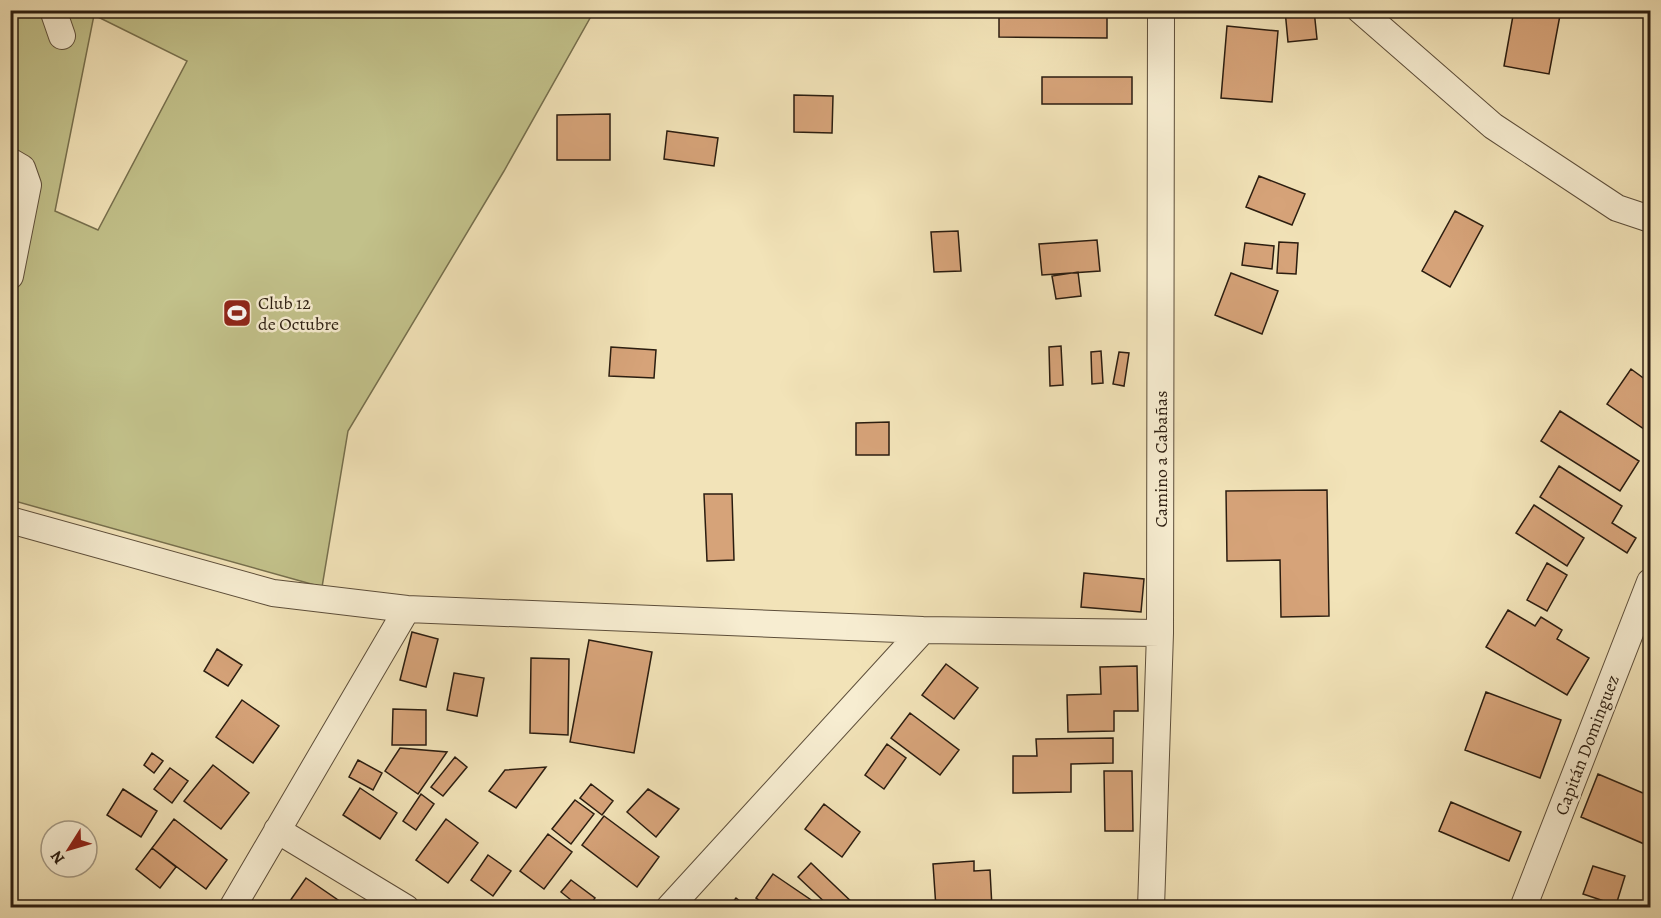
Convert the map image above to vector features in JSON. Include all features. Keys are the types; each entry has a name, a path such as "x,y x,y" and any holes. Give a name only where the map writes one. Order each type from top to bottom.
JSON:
{"street":[{"path":"53,10 62,36"},
{"name":"Camino a Cabañas","path":"1151,908 1160,633 1161,10"},
{"path":"1360,10 1493,126 1617,208 1650,219"},
{"path":"10,161 22,168 28,184 10,276"},
{"path":"10,520 273,593 407,609 923,630 1160,633"},
{"name":"Capitán Dominguez","path":"1523,908 1650,582"},
{"path":"232,908 407,609"},
{"path":"669,908 923,630"},
{"path":"278,830 406,908"}],"shaded area":[{"name":"Club 12 de Octubre","path":"10,11 594,11 504,171 348,431 322,587 11,500","holes":["94,15 187,61 98,230 55,211"]}],"building":[{"path":"999,10 1107,10 1107,38 999,37"},
{"path":"1285,10 1314,10 1317,39 1288,42"},
{"path":"1514,10 1561,10 1549,74 1504,66"},
{"path":"1227,26 1278,31 1272,102 1221,98"},
{"path":"1042,77 1132,77 1132,104 1042,104"},
{"path":"794,95 833,96 832,133 794,132"},
{"path":"610,114 610,160 557,160 557,115"},
{"path":"667,131 718,138 714,166 664,159"},
{"path":"1259,176 1305,194 1292,225 1246,207"},
{"path":"1455,211 1483,226 1450,287 1422,271"},
{"path":"958,231 961,271 934,272 931,232"},
{"path":"1097,240 1100,271 1042,275 1039,244"},
{"path":"1279,242 1298,243 1296,274 1277,273"},
{"path":"1245,243 1274,246 1272,269 1242,265"},
{"path":"1078,272 1081,296 1056,299 1052,276"},
{"path":"1231,273 1278,291 1262,334 1215,315"},
{"path":"1650,331 1650,357 1644,355"},
{"path":"1061,346 1063,385 1050,386 1049,347"},
{"path":"611,347 656,350 654,378 609,376"},
{"path":"1101,351 1103,383 1092,384 1091,352"},
{"path":"1119,352 1129,353 1124,386 1113,384"},
{"path":"1631,369 1650,383 1650,433 1607,404"},
{"path":"1560,411 1639,461 1620,491 1541,441"},
{"path":"889,422 889,455 856,455 856,423"},
{"path":"1559,466 1622,506 1612,523 1636,538 1627,553 1540,497"},
{"path":"1327,490 1329,616 1281,617 1280,560 1227,561 1226,491"},
{"path":"704,494 732,494 734,560 707,561"},
{"path":"1534,505 1584,538 1567,566 1516,533"},
{"path":"1547,563 1567,575 1547,611 1527,600"},
{"path":"1084,573 1144,579 1141,612 1081,607"},
{"path":"1508,610 1535,626 1541,617 1562,630 1557,639 1589,658 1567,695 1486,647"},
{"path":"412,632 438,639 426,687 400,680"},
{"path":"589,640 652,652 634,753 570,742"},
{"path":"217,649 242,665 228,686 204,671"},
{"path":"531,658 569,659 568,735 530,733"},
{"path":"946,664 978,688 954,719 922,695"},
{"path":"1137,666 1138,711 1114,711 1114,731 1068,732 1067,695 1101,694 1100,667"},
{"path":"454,673 484,678 477,716 447,710"},
{"path":"1486,692 1561,720 1540,778 1465,750"},
{"path":"242,700 279,726 253,763 216,737"},
{"path":"393,709 426,710 426,745 392,745"},
{"path":"910,713 959,750 940,775 891,738"},
{"path":"1113,738 1113,763 1071,764 1071,792 1013,793 1013,756 1037,756 1036,739"},
{"path":"887,744 906,758 884,789 865,775"},
{"path":"400,748 447,752 418,794 385,771"},
{"path":"152,753 163,761 154,773 144,765"},
{"path":"455,757 467,767 443,796 431,787"},
{"path":"358,760 382,773 373,790 349,777"},
{"path":"213,765 249,793 221,829 184,801"},
{"path":"546,767 516,808 489,791 505,770"},
{"path":"170,768 188,781 172,803 154,789"},
{"path":"1104,771 1132,771 1133,831 1105,831"},
{"path":"1598,774 1650,796 1649,846 1581,817"},
{"path":"591,784 613,801 602,815 580,798"},
{"path":"360,788 397,813 380,839 343,815"},
{"path":"123,789 157,811 141,837 107,815"},
{"path":"648,789 679,809 656,837 627,812"},
{"path":"421,794 434,804 416,830 403,821"},
{"path":"575,800 594,814 571,844 552,829"},
{"path":"1451,802 1521,832 1509,861 1439,831"},
{"path":"824,804 860,832 842,857 805,829"},
{"path":"604,816 659,857 637,887 582,845"},
{"path":"174,819 227,860 206,889 152,848"},
{"path":"446,819 478,843 448,883 416,860"},
{"path":"548,834 572,852 544,889 520,871"},
{"path":"152,848 176,867 160,888 136,869"},
{"path":"488,855 511,871 493,896 471,880"},
{"path":"974,861 974,871 990,870 992,908 936,908 933,864"},
{"path":"811,863 858,908 831,908 798,877"},
{"path":"1593,866 1625,876 1616,905 1583,894"},
{"path":"773,874 817,904 815,908 770,908 756,898"},
{"path":"306,878 338,900 333,908 285,908"},
{"path":"571,880 595,898 588,908 581,908 561,892"},
{"path":"736,898 749,908 728,908"}],"place":[{"name":"Club 12 de Octubre","path":"237,313"}]}
